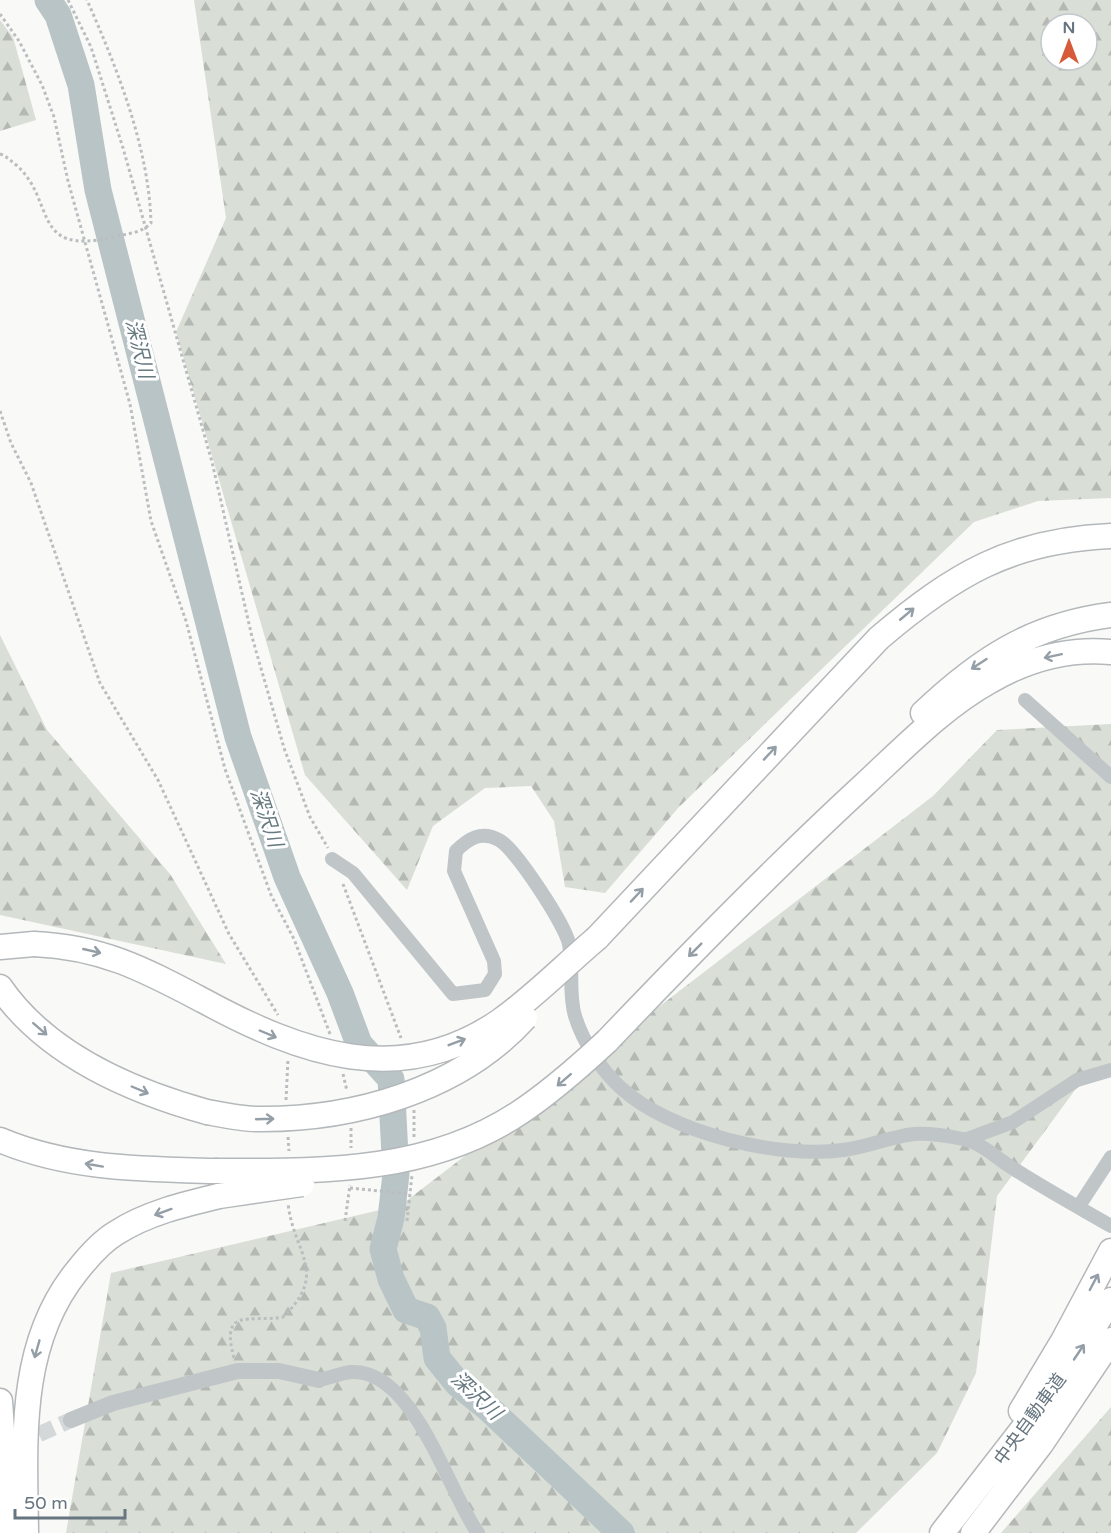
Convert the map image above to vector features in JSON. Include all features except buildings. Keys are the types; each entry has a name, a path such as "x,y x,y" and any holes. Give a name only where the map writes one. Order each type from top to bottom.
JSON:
{"highway":[{"path":"0,987 10,1001 35,1024 62,1047 88,1063 160,1098 207,1112 255,1119 316,1117 417,1093 484,1053 521,1023 597,938 879,638 926,598 984,564 1026,548 1104,537"},
{"path":"0,1140 33,1152 106,1168 215,1171 318,1171 444,1150 518,1114 561,1083 607,1041 726,919 880,753 972,669 1009,646 1044,629 1081,619 1111,615"},
{"path":"726,919 888,763 946,712 988,682 1025,664 1055,655 1111,652"},
{"path":"0,948 34,944 68,945 99,952 152,974 253,1027 285,1041 338,1055 371,1058 400,1057 435,1050 480,1032 499,1021 597,938"},
{"path":"26,1533 26,1411 31,1370 43,1325 62,1289 88,1257 116,1233 182,1205 219,1196 367,1173 410,1156"},
{"path":"972,1497 1063,1341 1111,1251"},
{"name":"中央自動車道","path":"942,1533 1053,1390 1111,1300"},
{"name":"中央自動車道","path":"973,1533 1041,1444 1111,1340"},
{"path":"991,1511 1075,1420 1111,1367"},
{"path":"0,1401 9,1533"}],"street":[{"path":"1025,700 1111,777"},
{"path":"332,859 354,873 453,994 485,990 495,974 494,961 454,871 456,851 469,838 484,835 500,840 518,859 560,921 569,943 574,1014 582,1036 603,1068 622,1089 644,1104 689,1127 723,1139 800,1153 844,1150 916,1134 967,1139 1013,1122 1077,1080 1111,1070"},
{"path":"967,1139 1111,1226"},
{"path":"1079,1206 1111,1157"},
{"path":"71,1420 113,1403 238,1371 279,1371 319,1380 352,1372 370,1376 388,1387 407,1407 439,1454 470,1523 478,1533"}],"path":[{"path":"68,0 81,22 105,83 212,462 252,637 284,748 309,817 324,839 387,995 403,1045"},
{"path":"0,154 20,168 33,185 43,214 53,230 73,241 93,242 145,229 151,223 150,190 127,106 87,0"},
{"path":"0,14 19,41 42,85 54,117 84,241 130,404 151,521 186,621 225,769 271,895 294,939 333,1042"},
{"path":"0,411 11,443 31,483 96,675 126,731 158,780 230,934 281,1022"},
{"path":"286,1101 289,1052"},
{"path":"340,1063 348,1100"},
{"path":"407,1221 414,1108"},
{"path":"350,1118 350,1158"},
{"path":"287,1130 290,1160"},
{"path":"345,1221 350,1178"},
{"path":"350,1188 410,1193"},
{"path":"238,1371 229,1338 231,1327 240,1318 283,1317 294,1306 307,1284 305,1262 289,1212 288,1199"}],"green space":[{"path":"194,0 1111,0 1111,498 1038,501 974,522 679,807 605,893 565,887 554,821 531,786 485,788 433,826 407,890 305,775 176,332 226,218"},
{"path":"0,20 13,37 36,120 0,131"},
{"path":"0,635 47,730 170,874 226,964 0,915"},
{"path":"1111,724 1111,1071 1078,1086 997,1196 976,1373 937,1453 856,1533 66,1533 111,1273 401,1205 933,796 997,730"},
{"path":"1111,1407 1111,1533 1001,1533"}],"waterway":[{"name":"深沢川","path":"48,0 58,15 81,85 98,190 238,737 287,877 340,993 359,1044 391,1079 396,1174 391,1218 383,1249 391,1279 406,1310 427,1317 433,1328 437,1358 458,1384 487,1407 621,1533"}],"tunnel":[{"path":"17,1444 71,1420"}]}
